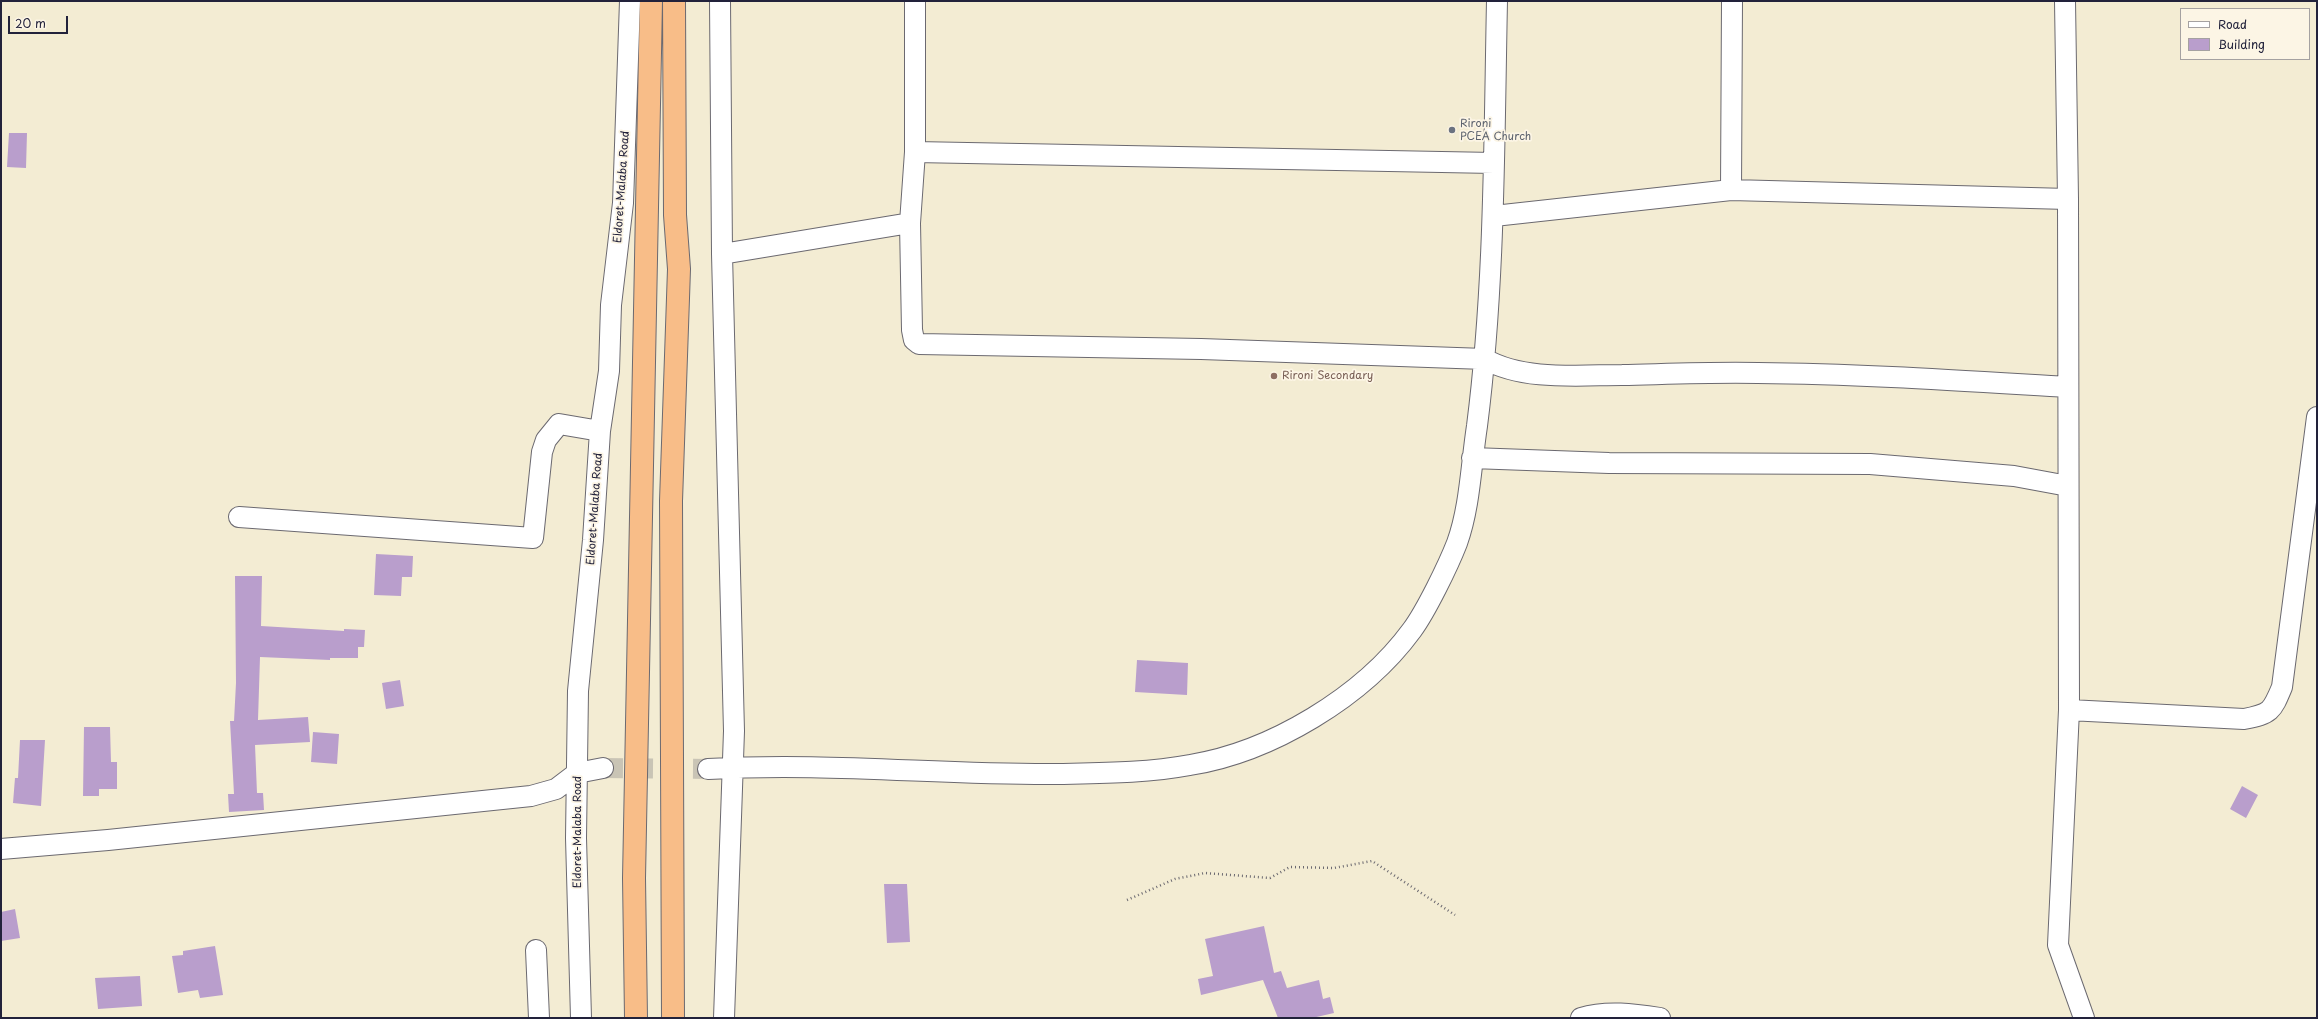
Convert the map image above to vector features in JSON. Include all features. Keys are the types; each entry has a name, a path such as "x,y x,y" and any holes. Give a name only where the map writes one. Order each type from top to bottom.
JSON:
{"highway":[{"name":"Eldoret-Malaba Road","path":"636,1018 634,870 651,1"},
{"path":"673,1018 671,501 679,268 675,215 674,1"}],"street":[{"name":"Eldoret-Malaba Road","path":"581,1018 576,838 578,691 593,540 600,431 609,371 611,305 623,203 630,1"},
{"path":"720,1 722,254 734,768 724,1018"},
{"path":"915,1 915,152 910,223 912,330 914,340 920,344 1209,350 1485,359 1496,366 1520,372 1572,376 1756,373 1874,375 2068,387"},
{"path":"708,769 821,767 1012,774 1100,773 1188,766 1226,758 1264,744 1323,711 1372,675 1412,630 1457,543 1466,502 1485,359 1494,216 1497,1"},
{"path":"1732,1 1732,190"},
{"path":"2065,1 2068,199 2068,710 2058,945 2084,1018"},
{"path":"915,152 1494,163"},
{"path":"1494,216 1732,190 2068,199"},
{"path":"722,254 910,223"},
{"path":"2068,710 2244,719 2264,716 2274,705 2282,687 2317,417"},
{"path":"240,517 533,538 539,466 546,440 559,424 600,431"},
{"path":"1472,458 1609,463 1870,464 2014,476 2068,486"},
{"path":"1,849 108,840 532,796 556,789 577,773 603,768"},
{"path":"536,950 539,1018"},
{"path":"1581,1018 1593,1014 1633,1014 1660,1018"}],"path":[{"path":"1127,900 1175,879 1205,873 1270,878 1290,867 1334,868 1372,861 1455,915"}],"building":[{"path":"9,133 27,133 26,168 7,167"},
{"path":"376,554 413,556 412,577 402,577 401,596 374,595"},
{"path":"235,576 262,576 261,626 344,631 344,629 365,630 364,647 358,647 358,658 330,658 330,660 260,657 258,720 308,717 310,742 255,745 257,793 263,793 264,810 229,812 228,794 234,794 230,721 234,721 236,683"},
{"path":"1137,660 1188,663 1187,695 1135,692"},
{"path":"400,680 404,706 386,709 382,683"},
{"path":"84,727 110,727 111,762 117,762 117,789 99,789 99,796 83,796"},
{"path":"313,732 339,734 337,764 311,762"},
{"path":"20,740 45,740 41,806 13,803 15,778 18,778"},
{"path":"2242,786 2258,795 2246,818 2230,809"},
{"path":"884,884 907,884 910,942 887,943"},
{"path":"15,909 20,938 1,941 1,912"},
{"path":"1264,926 1274,973 1281,971 1287,988 1319,980 1323,999 1330,997 1334,1013 1312,1018 1278,1018 1263,980 1201,995 1198,979 1213,976 1205,939"},
{"path":"215,946 223,995 200,998 198,990 178,993 172,956 183,955 183,951"},
{"path":"140,976 142,1006 98,1009 95,978"}],"tunnel":[{"path":"603,768 708,769"}],"place":[{"name":"Rironi PCEA Church","path":"1452,130"},
{"name":"Rironi Secondary","path":"1274,376"}]}
